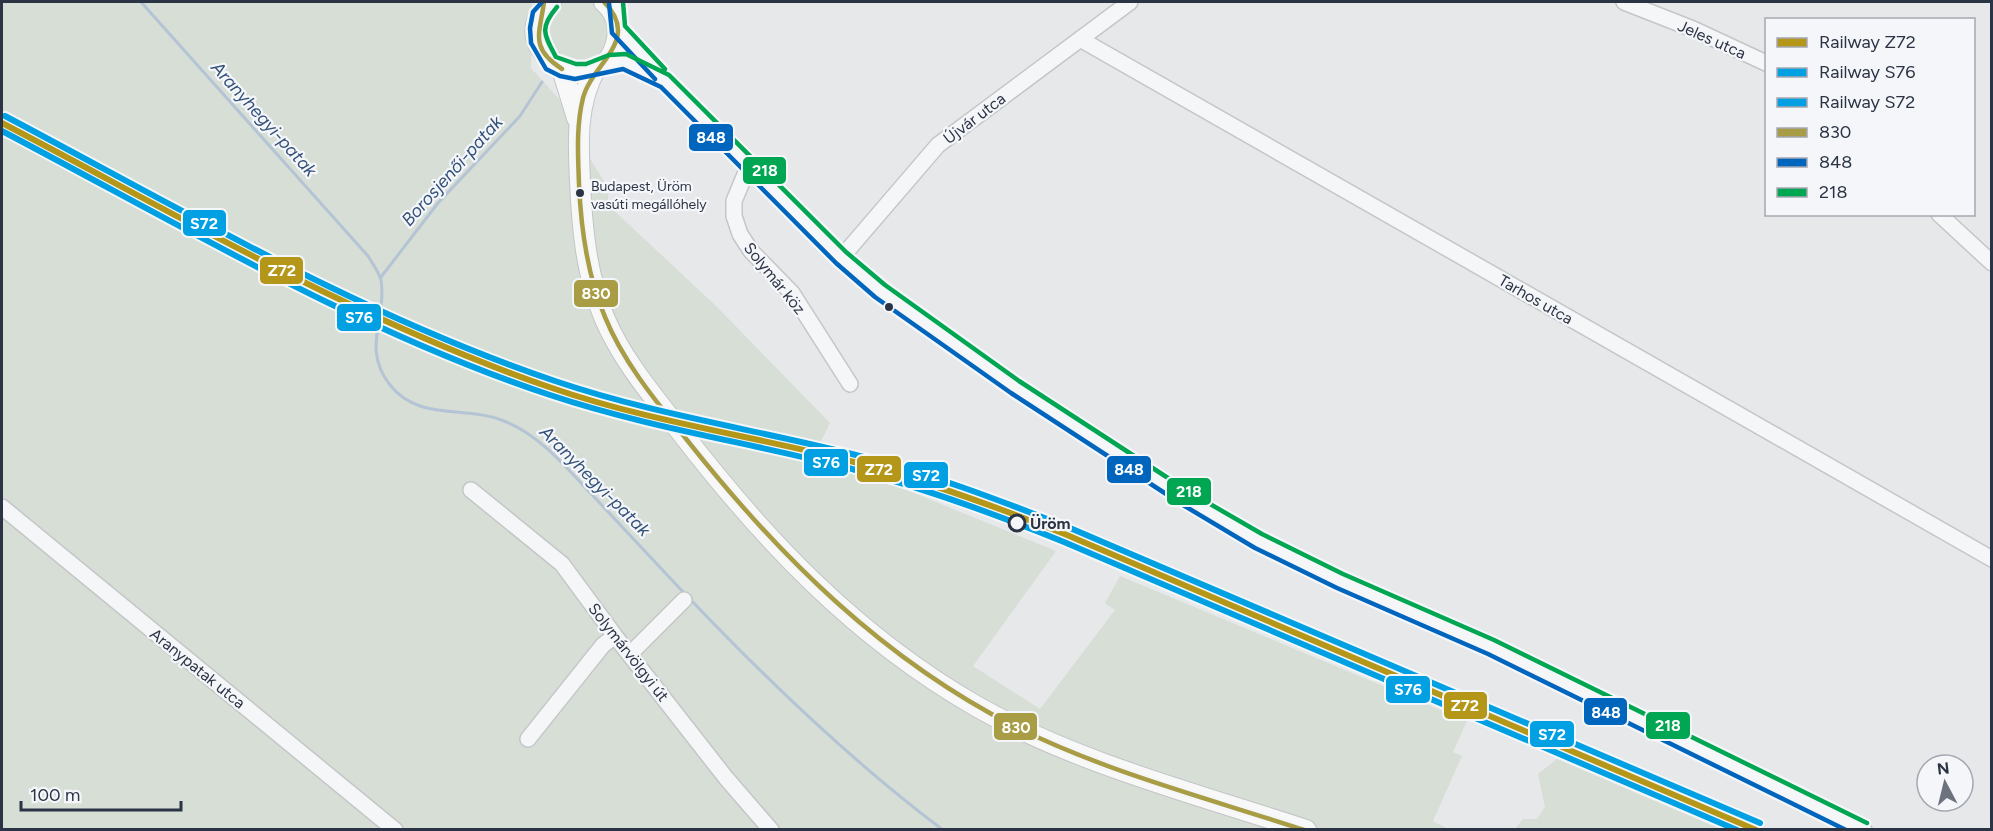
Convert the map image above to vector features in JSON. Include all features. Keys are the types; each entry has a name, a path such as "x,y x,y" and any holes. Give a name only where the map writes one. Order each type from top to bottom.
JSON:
{"main road":[{"path":"604,2 617,16 616,46 599,66 584,95 579,126 581,215 591,278 613,336 635,373 717,479 764,535 854,622 896,654 976,706 1052,743 1306,830"},
{"path":"546,4 537,27 538,40 551,63 574,72 599,66"},
{"path":"562,69 579,126"}],"street":[{"name":"Újvár utca","path":"842,258 938,145 1130,2"},
{"name":"Jeles utca","path":"1624,2 1693,28 1765,62"},
{"path":"617,16 665,81 842,258 904,309 1016,387 1187,499 1258,541 1340,581 1491,647 1864,830"},
{"name":"Tarhos utca","path":"1080,39 1992,559"},
{"path":"599,66 618,61 631,63 665,81"},
{"name":"Solymár köz","path":"748,165 734,201 734,216 740,234 752,251 792,293 850,384"},
{"path":"1942,216 1992,263"},
{"name":"Solymárvölgyi út","path":"471,490 562,564 726,778 771,830"},
{"name":"Aranypatak utca","path":"2,507 395,830"},
{"path":"631,653 684,600"},
{"path":"528,739 603,645 615,636"}],"shaded area":[{"path":"578,-1 596,5 604,13 610,31 604,49 596,57 578,63 560,57 552,49 546,31 552,13 560,5"},
{"path":"2,2 532,2 531,68 559,99 576,136 608,188 608,205 716,306 830,423 821,441 887,482 1056,551 973,666 1040,709 1115,610 1105,603 1120,576 1467,721 1453,752 1462,756 1433,821 1448,829 2,830"},
{"path":"1557,759 1720,829 1515,829 1523,819 1537,819 1545,807 1538,774"}],"waterway":[{"name":"Aranyhegyi-patak","path":"141,2 368,256 381,280 377,358 390,385 402,397 415,404 444,411 489,416 504,421 531,436 565,466 685,594"},
{"name":"Borosjenői-patak","path":"381,277 438,203 520,116 542,82"},
{"name":"Aranyhegyi-patak","path":"689,598 811,719 909,804 943,830"}],"rail line":[{"name":"S72","path":"5,116 275,260 413,326 483,355 592,393 880,461 989,497 1070,528 1760,823"},
{"name":"Z72","path":"2,123 272,266 410,332 480,362 589,400 854,462 908,477 988,505 1067,535 1756,830"},
{"name":"S76","path":"2,131 203,239 339,308 479,369 587,407 852,469 906,484 986,512 1064,542 1737,830"}],"transit line":[{"name":"848","path":"542,2 533,12 530,28 531,43 546,69 560,76 575,79 623,69 661,87 836,263 875,297 1011,393 1183,505 1255,548 1337,588 1488,654 1846,830"},
{"name":"830","path":"544,2 539,31 541,47 545,54 562,69"},
{"name":"830","path":"604,2 614,16 618,28 616,40 588,85 583,98 578,130 580,201 589,269 605,317 632,368 725,487 798,566 837,603 921,670 966,699 1014,726 1084,757 1304,830"},
{"name":"218","path":"623,2 625,26 665,69"},
{"name":"848","path":"609,3 612,33 655,79"},
{"name":"218","path":"557,7 551,14 545,32 556,57 576,64 586,64 609,55 626,54 669,75 846,252 885,285 1019,381 1191,493 1262,534 1343,574 1494,640 1867,823"}],"place":[{"name":"Budapest, Üröm vasúti megállóhely","path":"580,193"},
{"name":"Üröm","path":"1017,523"}]}
